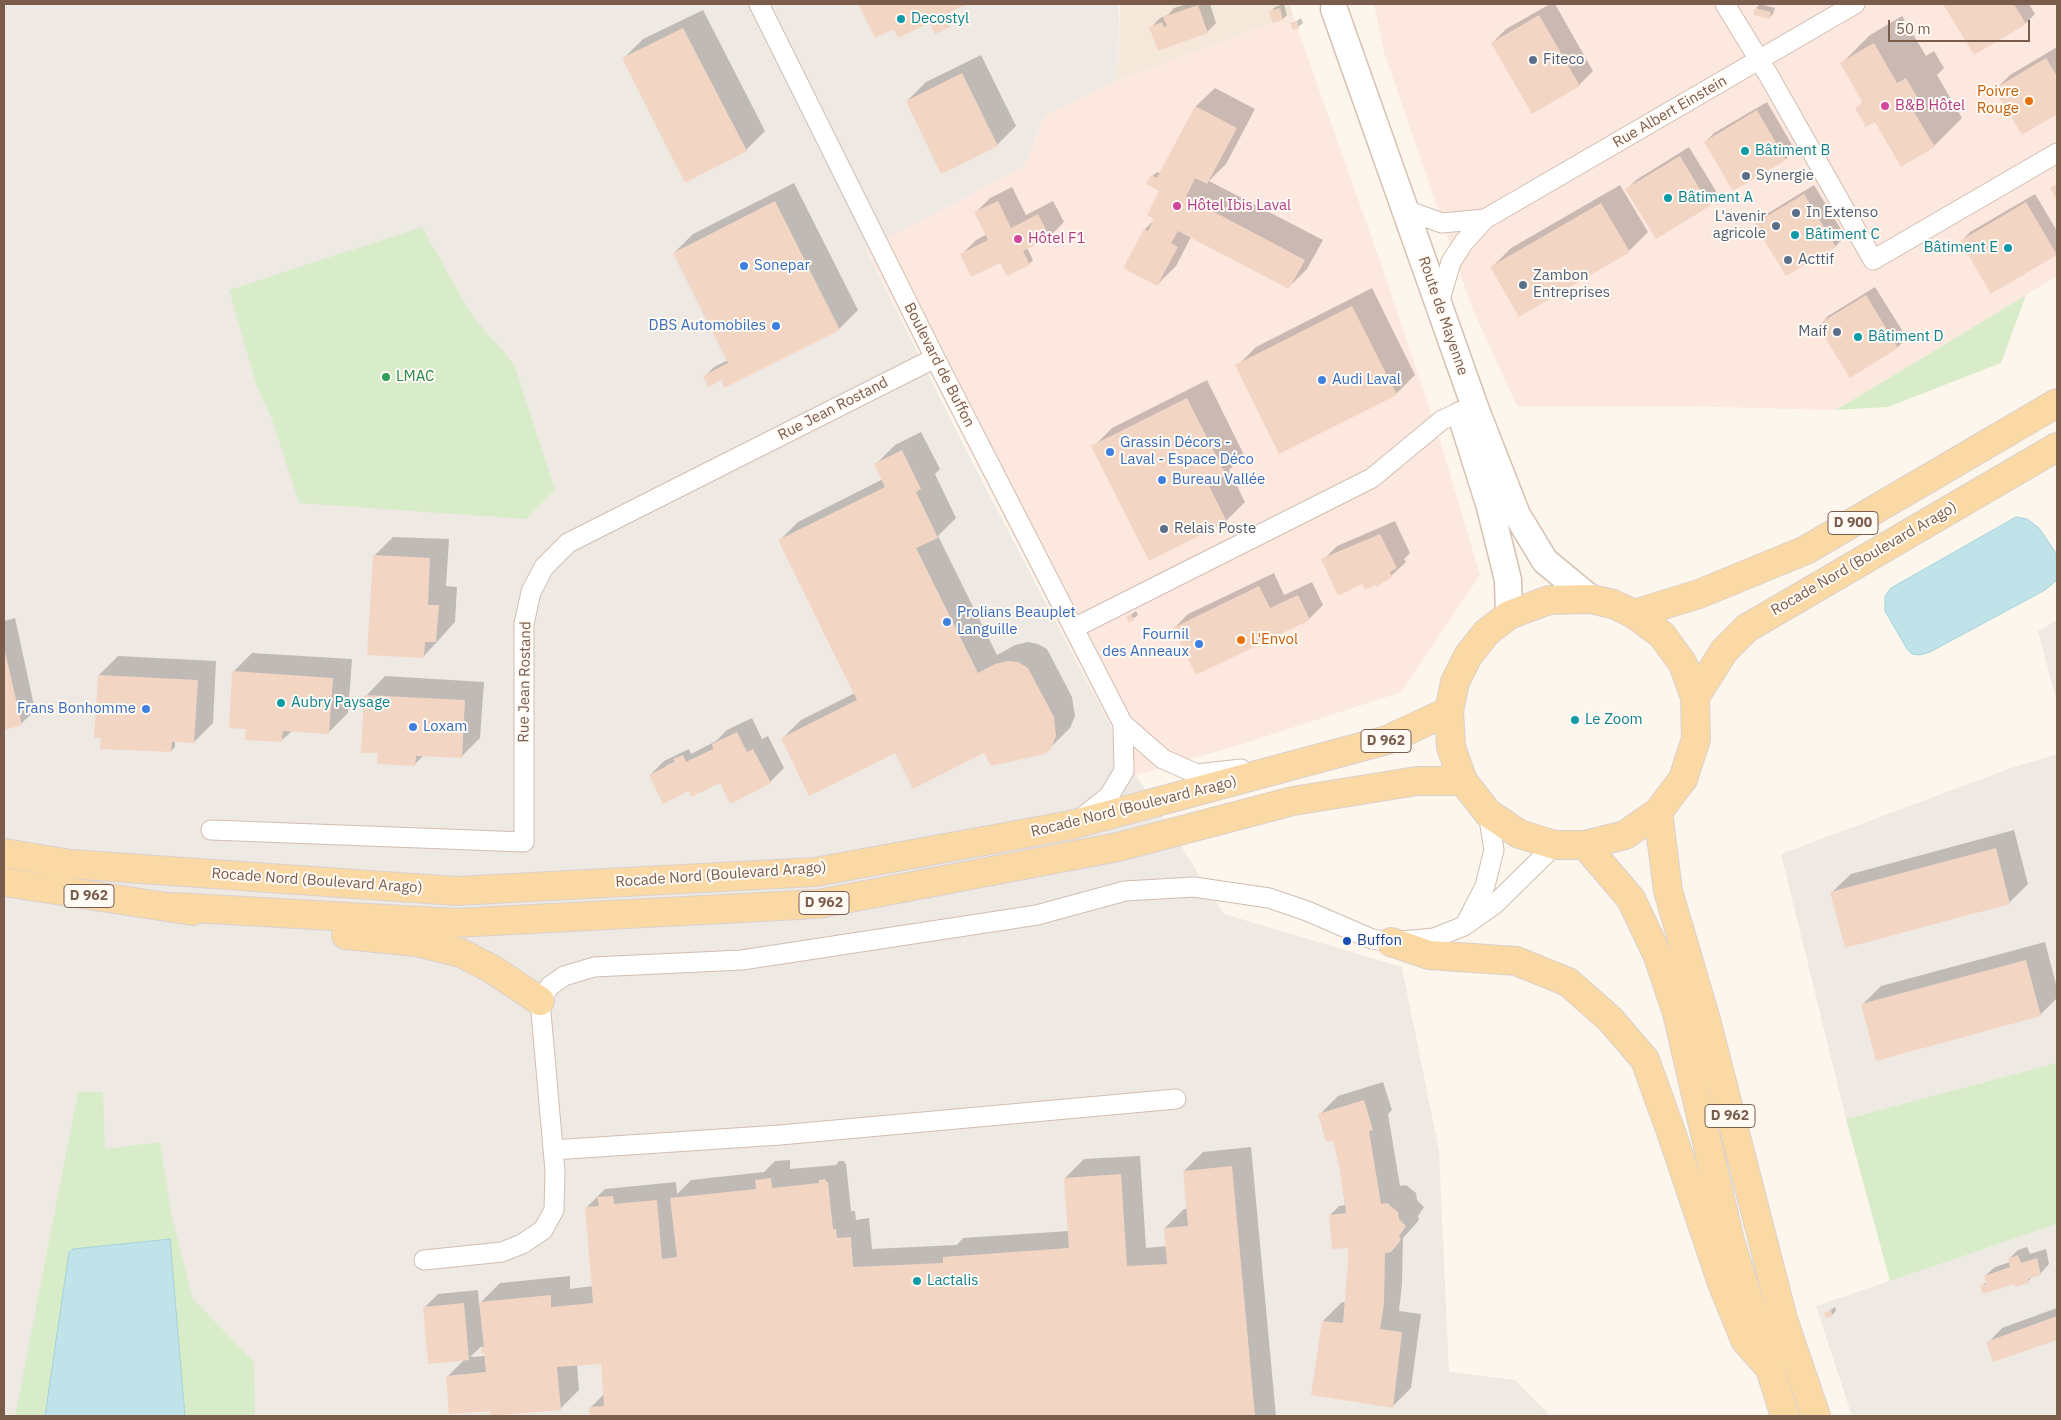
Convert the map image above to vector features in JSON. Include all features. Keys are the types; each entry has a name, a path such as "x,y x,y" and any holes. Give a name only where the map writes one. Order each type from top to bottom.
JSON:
{"main road":[{"name":"Route de Mayenne","path":"1334,6 1476,410 1517,515 1545,561 1591,599"},
{"name":"Route de Mayenne","path":"1334,6 1373,154 1408,252 1492,516 1508,580 1509,615"},
{"name":"D 900","path":"1634,614 1699,594 1806,550 2057,403"},
{"name":"Rocade Nord (Boulevard Arago)","path":"1695,697 1724,651 1747,628 2057,447"},
{"path":"1591,599 1613,604 1634,614 1662,635 1678,656 1683,664 1695,697 1696,739 1683,779 1658,812 1625,835 1586,846 1555,845 1519,834 1488,813 1463,781 1451,747 1449,711 1455,682 1468,656 1486,633 1509,615 1549,600 1591,599"},
{"name":"Rocade Nord (Boulevard Arago)","path":"4,852 70,864 456,890 814,872 1071,825 1320,760 1388,740 1449,711"},
{"name":"D 962","path":"4,882 174,907 456,923 818,904 1118,847 1293,801 1417,781 1463,781"},
{"name":"D 962","path":"1658,812 1668,891 1706,1020 1782,1319 1816,1416"},
{"name":"D 962","path":"1586,846 1631,899 1658,956 1677,1013 1730,1241 1785,1416"},
{"path":"174,907 293,929 416,942 461,953 492,969 540,1001"},
{"path":"1391,942 1429,955 1516,960 1568,982 1611,1020 1645,1060 1722,1283 1745,1340 1768,1366"}],"street":[{"name":"Boulevard de Buffon","path":"759,4 935,358 1123,724"},
{"path":"1725,4 1873,260 2057,153"},
{"name":"Rue Albert Einstein","path":"1439,303 1451,262 1464,242 1485,219 1855,4"},
{"name":"Rue Albert Einstein","path":"1405,208 1414,214 1442,223 1485,219"},
{"name":"Rue Jean Rostand","path":"211,830 524,842 524,624 531,592 544,567 568,543 935,358"},
{"path":"1074,628 1372,478 1442,420 1460,412"},
{"path":"1123,724 1163,759 1197,774 1320,760"},
{"path":"1071,825 1108,796 1124,771 1123,724"},
{"path":"1464,926 1485,886 1494,850 1488,813"},
{"path":"424,1260 502,1252 522,1244 542,1230 554,1210 553,1150 540,1001 550,986 564,976 594,967 742,960 1037,915 1125,891 1194,887 1269,898 1311,913 1372,939 1391,942 1434,938 1464,926 1495,904 1555,845"},
{"path":"553,1150 780,1135 1176,1099"}],"shaded area":[{"path":"4,4 1119,4 1118,81 1045,115 1024,167 866,249 967,452 1136,775 1224,914 1402,967 1439,1151 1449,1372 1515,1380 1547,1412 1548,1416 4,1416"},
{"path":"1120,4 1290,4 1293,16 1118,81"},
{"path":"1374,4 2057,4 2057,276 1836,410 1678,406 1517,406 1472,308 1384,52"},
{"path":"1293,16 1381,264 1439,437 1480,575 1401,692 1252,741 1136,775 866,248 1024,167 1045,115 1118,81"},
{"path":"2057,620 2057,703 2038,631"},
{"path":"2057,754 2056,1063 1846,1119 1781,854 2011,768"},
{"path":"2057,1224 2057,1416 1852,1416 1816,1306"}],"green space":[{"name":"LMAC","path":"422,227 468,309 515,367 555,490 526,519 299,503 272,419 257,387 229,290"},
{"path":"2026,295 2001,363 1888,407 1836,410"},
{"path":"2057,1060 2057,1224 1890,1281 1846,1119 2056,1063"},
{"path":"78,1092 103,1092 105,1149 160,1142 172,1218 193,1299 254,1362 255,1416 15,1416"}],"water":[{"path":"2016,517 2027,519 2039,528 2056,553 2057,580 2045,590 1930,652 1920,655 1912,654 1907,649 1885,611 1885,596 1891,588"},
{"path":"170,1239 185,1416 45,1416 69,1252 73,1249"}],"building":[{"name":"Decostyl","path":"858,4 967,4 944,15 950,27 935,34 929,23 898,38 894,29 875,38"},
{"path":"1943,4 2014,4 2026,24 1974,55"},
{"path":"1198,5 1208,33 1158,51 1149,27 1162,22 1164,27 1167,26 1163,17"},
{"path":"1280,8 1283,20 1273,23 1269,11"},
{"path":"1755,8 1771,12 1769,19 1753,15"},
{"path":"1539,15 1580,86 1532,114 1491,43"},
{"path":"1297,21 1299,28 1293,30 1290,23"},
{"path":"683,28 747,151 685,183 622,58"},
{"name":"B&B Hôtel","path":"1874,43 1897,83 1906,78 1917,97 1908,102 1935,147 1901,167 1875,122 1866,127 1855,108 1863,103 1840,63"},
{"name":"Poivre Rouge","path":"2046,58 2057,76 2057,114 2022,135 1994,89"},
{"path":"962,73 998,146 941,174 906,101"},
{"name":"Hôtel Ibis Laval","path":"1195,106 1237,128 1207,184 1195,178 1186,197 1305,260 1289,289 1178,231 1171,243 1178,247 1157,286 1123,268 1144,229 1148,231 1154,219 1147,215 1159,191 1146,184 1151,175 1157,178"},
{"name":"Bâtiment B","path":"1757,110 1786,160 1733,191 1704,142"},
{"name":"Bâtiment A","path":"1680,156 1710,206 1656,239 1625,189"},
{"path":"2057,184 2057,200 2050,188"},
{"name":"Bâtiment C","path":"1804,194 1836,247 1786,276 1754,224"},
{"path":"775,201 840,330 724,388 721,380 708,387 703,376 728,363 673,253"},
{"name":"Hôtel F1","path":"998,201 1011,228 1038,214 1050,238 1023,251 1030,265 1007,276 1000,263 971,277 960,254 988,240 974,212"},
{"name":"Bâtiment E","path":"2026,202 2057,255 1991,294 1960,241"},
{"path":"1601,203 1630,252 1519,317 1490,267"},
{"name":"Bâtiment D","path":"1866,295 1898,348 1850,378 1817,325"},
{"path":"1352,306 1397,395 1279,454 1235,365"},
{"name":"Bureau Vallée","path":"1187,398 1226,475 1208,484 1227,522 1149,561 1091,446"},
{"path":"902,450 921,489 916,492 938,538 916,548 978,673 995,664 1008,661 1018,662 1028,668 1054,717 1056,736 1051,749 1045,754 991,766 984,753 913,789 895,753 809,796 781,738 857,700 778,540 885,487 874,464"},
{"path":"1380,534 1397,568 1390,572 1392,577 1376,587 1375,585 1365,590 1362,584 1338,596 1321,559"},
{"path":"373,555 430,558 428,605 439,605 436,642 425,642 424,658 367,655"},
{"name":"L'Envol","path":"1259,586 1270,608 1298,595 1310,620 1196,675 1173,628"},
{"path":"1131,614 1134,620 1129,623 1126,617"},
{"path":"4,647 22,725 4,730"},
{"name":"Aubry Paysage","path":"232,671 333,678 329,734 283,731 282,742 245,740 246,729 229,728"},
{"name":"Frans Bonhomme","path":"98,675 198,680 194,743 172,742 171,752 100,749 101,738 94,738"},
{"name":"Loxam","path":"364,695 465,700 462,758 416,756 415,766 377,764 378,753 361,753"},
{"path":"737,732 747,752 753,749 771,783 730,804 720,783 691,797 689,791 663,804 649,775 675,762 673,759 683,755 686,762 713,749 712,744"},
{"path":"1996,848 2010,904 1845,948 1830,892"},
{"path":"2026,960 2041,1016 1876,1061 1861,1004"},
{"path":"1364,1100 1373,1130 1369,1131 1381,1204 1387,1203 1398,1212 1399,1219 1406,1226 1399,1236 1401,1240 1391,1252 1385,1253 1384,1304 1380,1329 1402,1332 1393,1408 1311,1395 1322,1321 1343,1323 1348,1261 1348,1248 1332,1249 1329,1215 1346,1213 1340,1170 1333,1141 1326,1142 1318,1114"},
{"name":"Lactalis","path":"1232,1166 1255,1416 590,1416 589,1407 604,1406 601,1364 557,1367 561,1410 490,1416 490,1411 449,1414 446,1376 486,1372 484,1353 481,1354 481,1347 484,1347 479,1302 551,1295 551,1307 593,1303 585,1207 599,1206 597,1197 613,1196 614,1204 657,1200 662,1259 677,1257 670,1198 756,1189 755,1180 771,1178 772,1188 819,1183 819,1180 826,1179 826,1182 828,1182 833,1229 836,1229 837,1238 851,1237 853,1267 943,1263 943,1257 1069,1248 1064,1178 1121,1174 1127,1266 1167,1264 1164,1228 1188,1226 1183,1171"},
{"path":"2018,1255 2021,1263 2037,1258 2041,1275 2028,1279 2029,1283 2015,1287 2014,1284 1983,1294 1980,1286 1986,1284 1984,1276 2010,1267 2008,1259"},
{"path":"464,1303 469,1360 428,1364 423,1307"},
{"path":"1831,1310 1833,1316 1826,1318 1824,1313"},
{"path":"2057,1316 2057,1340 1993,1362 1986,1342"}],"place":[{"name":"Decostyl","path":"901,19"},
{"name":"Fiteco","path":"1533,60"},
{"name":"Poivre Rouge","path":"2029,101"},
{"name":"B&B Hôtel","path":"1885,106"},
{"name":"Bâtiment B","path":"1745,151"},
{"name":"Synergie","path":"1746,176"},
{"name":"Bâtiment A","path":"1668,198"},
{"name":"Hôtel Ibis Laval","path":"1177,206"},
{"name":"In Extenso","path":"1796,213"},
{"name":"L'avenir agricole","path":"1776,226"},
{"name":"Bâtiment C","path":"1795,235"},
{"name":"Hôtel F1","path":"1018,239"},
{"name":"Bâtiment E","path":"2008,248"},
{"name":"Acttif","path":"1788,260"},
{"name":"Sonepar","path":"744,266"},
{"name":"Zambon Entreprises","path":"1523,285"},
{"name":"DBS Automobiles","path":"776,326"},
{"name":"Maif","path":"1837,332"},
{"name":"Bâtiment D","path":"1858,337"},
{"name":"LMAC","path":"386,377"},
{"name":"Audi Laval","path":"1322,380"},
{"name":"Grassin Décors - Laval - Espace Déco","path":"1110,452"},
{"name":"Bureau Vallée","path":"1162,480"},
{"name":"Relais Poste","path":"1164,529"},
{"name":"Prolians Beauplet Languille","path":"947,622"},
{"name":"L'Envol","path":"1241,640"},
{"name":"Fournil des Anneaux","path":"1199,644"},
{"name":"Aubry Paysage","path":"281,703"},
{"name":"Frans Bonhomme","path":"146,709"},
{"name":"Le Zoom","path":"1575,720"},
{"name":"Loxam","path":"413,727"},
{"name":"Buffon","path":"1347,941"},
{"name":"Lactalis","path":"917,1281"}]}
